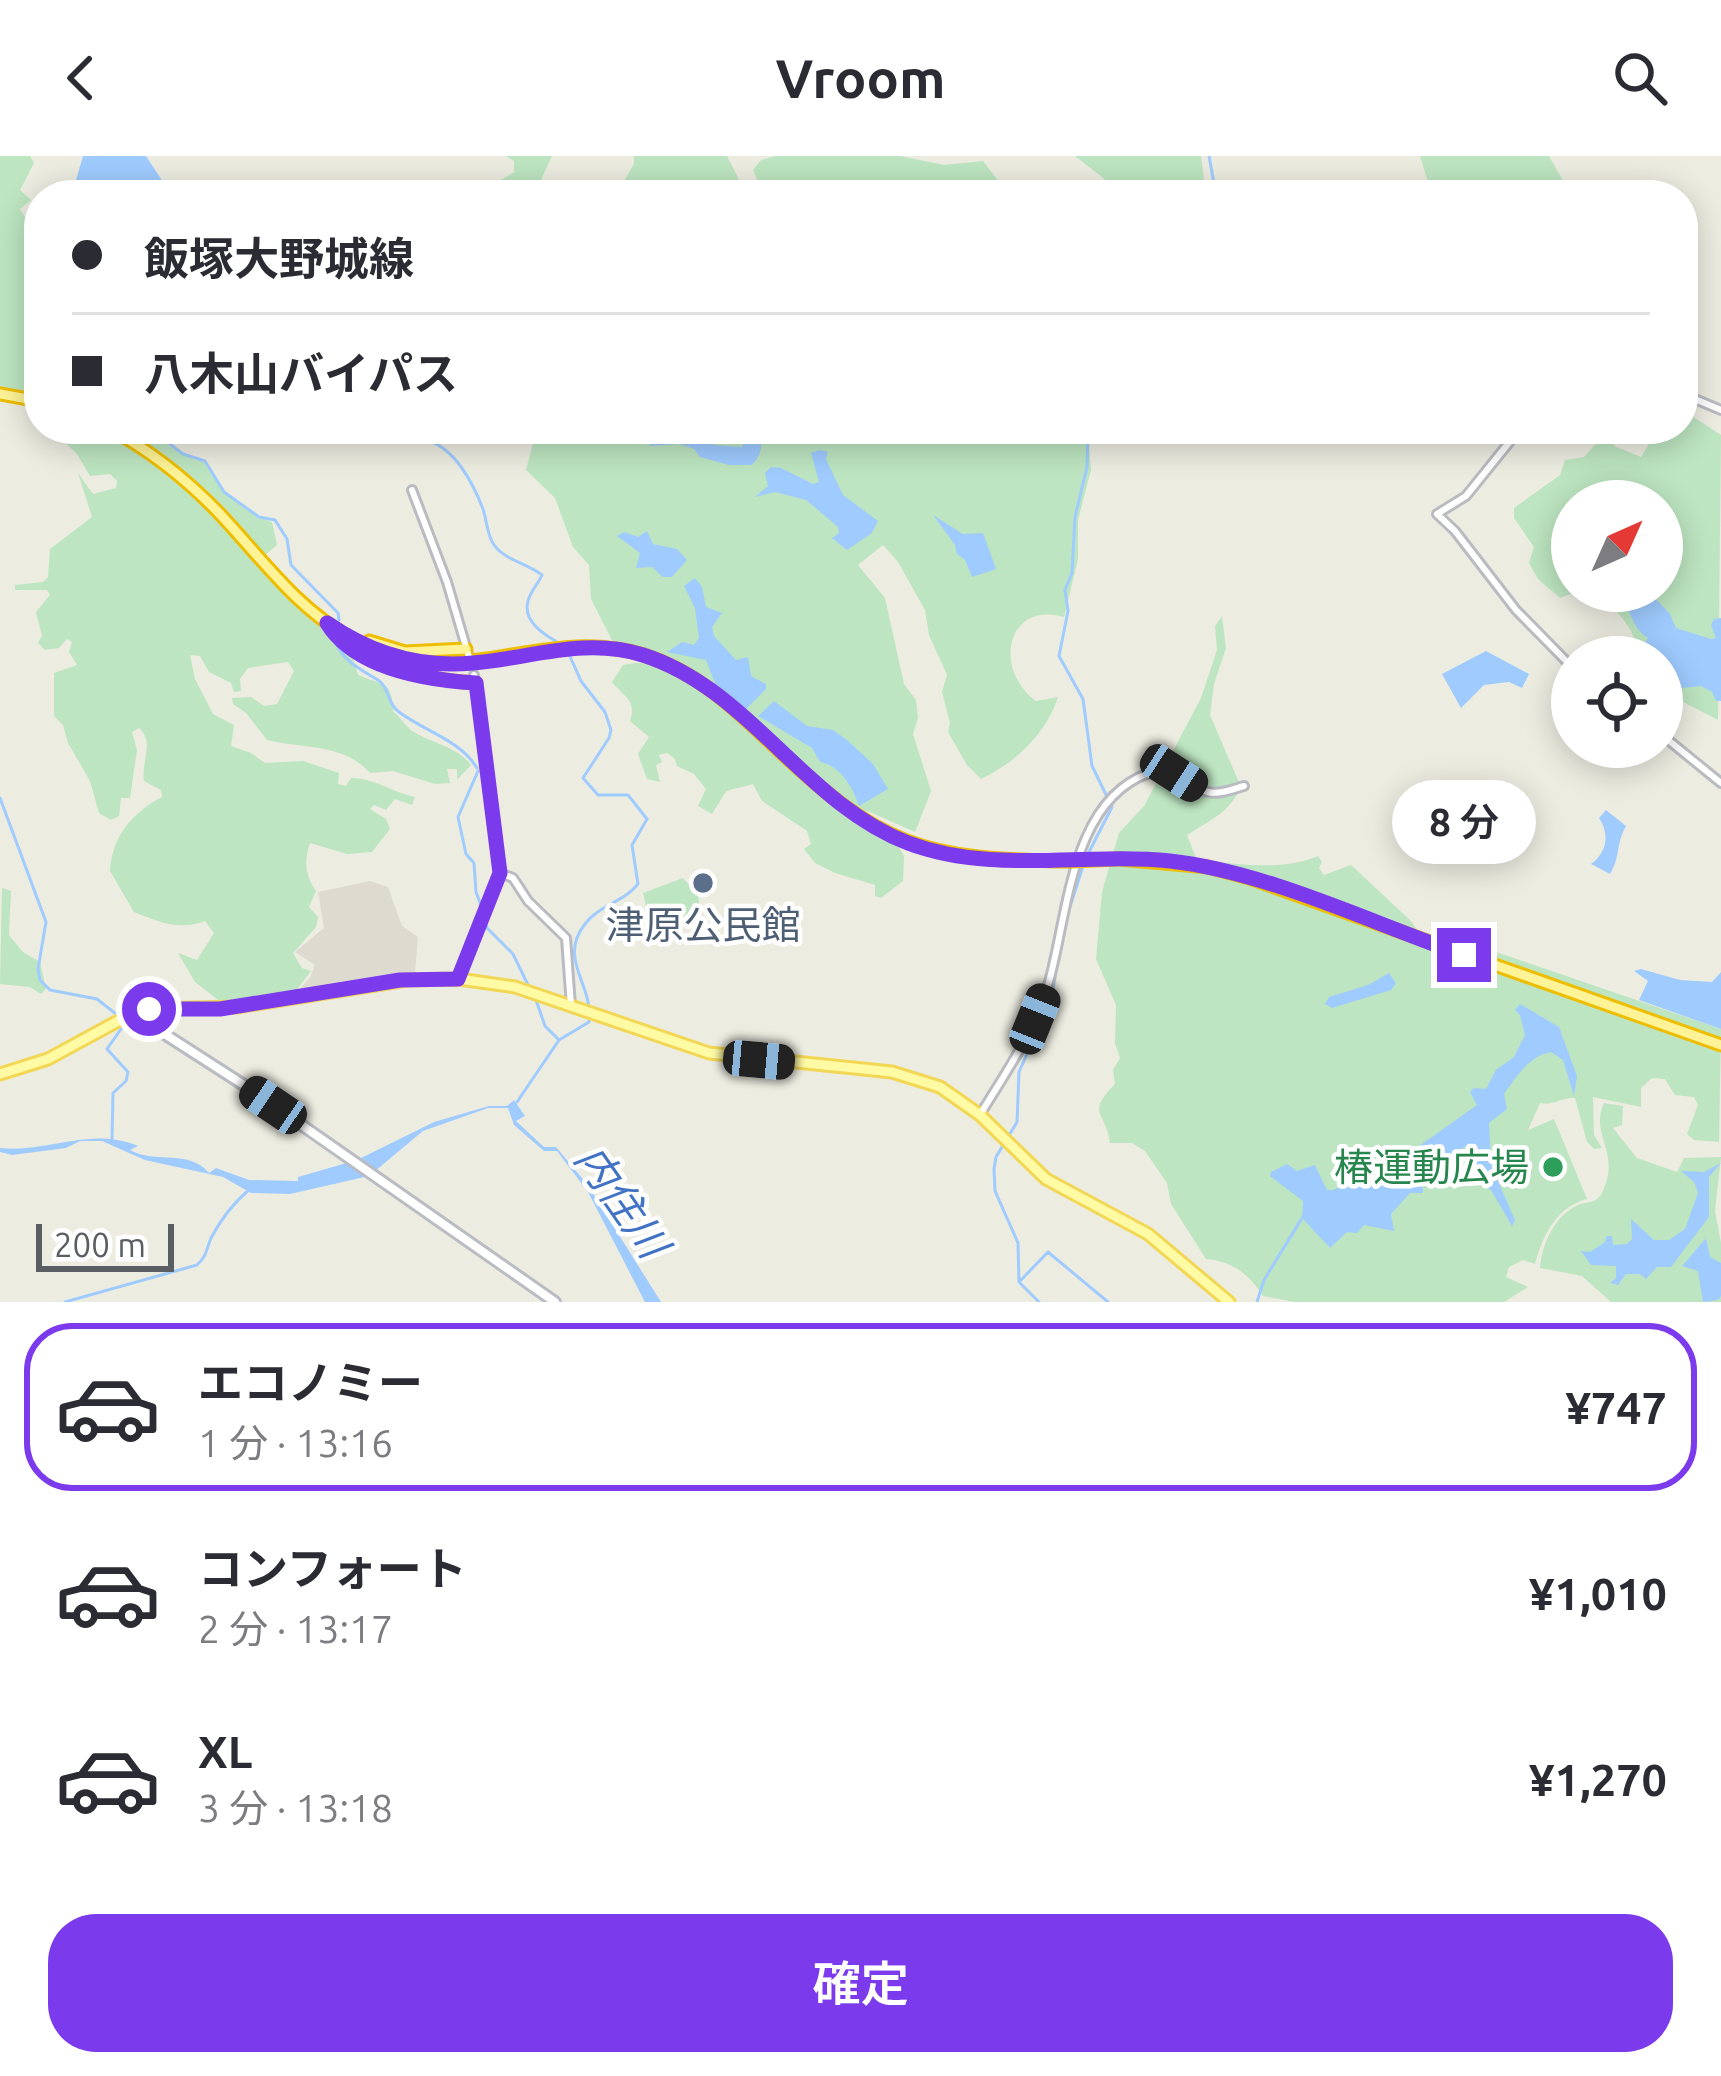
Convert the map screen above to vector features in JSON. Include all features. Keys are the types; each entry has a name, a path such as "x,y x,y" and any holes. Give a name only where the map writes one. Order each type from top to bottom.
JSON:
{"highway":[{"path":"137,444 182,477 346,642 392,668 441,681 475,679"},
{"path":"307,606 355,635 405,652 467,653"},
{"path":"327,623 374,650 412,661 473,663 573,647 641,654 692,677 738,712 822,791 888,835 960,857 1119,859 1208,867 1721,1045"}],"main road":[{"path":"0,1074 48,1059 127,1017 170,1006 238,1007 400,980 458,979 524,990 709,1053 916,1076 958,1097 1046,1179 1148,1234 1229,1302"},
{"path":"127,1017 354,1161 555,1302"}],"street":[{"path":"1508,444 1466,496 1437,514 1551,646"},
{"path":"412,490 448,582 467,653"},
{"path":"458,979 500,873 475,679"},
{"path":"1683,752 1721,783"},
{"path":"980,1115 1035,1019 1047,989 1074,869 1108,803 1138,778 1156,771 1174,773 1206,792 1244,786"},
{"path":"500,873 513,878 528,901 566,938 571,1006"}],"shaded area":[{"path":"370,881 388,887 402,926 418,937 415,973 294,995 315,965 295,952 324,928 318,892"}],"green space":[{"path":"0,156 30,156 34,163 20,190 24,194 20,209 24,216 24,395 0,389"},
{"path":"506,156 552,156 541,180 501,180 514,172 514,161"},
{"path":"634,156 727,156 739,180 625,180"},
{"path":"900,156 944,165 983,161 998,180 757,180 753,170 761,160"},
{"path":"1075,156 1201,156 1204,179 1203,180 1106,180"},
{"path":"1420,156 1549,156 1563,180 1427,180"},
{"path":"1698,420 1721,435 1718,720 1683,702 1683,636 1632,636 1617,612 1683,612 1683,480 1553,480 1565,460 1584,457 1596,444 1641,457 1649,444 1698,444"},
{"path":"67,444 128,444 169,472 302,612 351,652 358,675 388,688 393,711 408,727 471,765 457,780 457,769 447,769 450,783 435,784 393,771 370,773 348,756 267,740 232,698 251,697 264,706 277,704 294,671 288,662 248,668 240,679 241,691 234,692 231,683 209,672 200,656 190,655 195,679 213,714 234,725 231,746 265,763 303,761 339,773 338,784 346,786 351,778 359,779 415,797 412,805 395,799 386,810 374,805 370,809 386,819 390,829 372,852 347,854 310,843 307,868 316,891 309,907 318,917 316,927 293,953 302,968 311,971 292,996 222,1003 195,982 178,953 197,960 214,933 205,921 178,925 134,912 110,871 125,827 162,797 161,790 144,781 144,733 139,728 132,732 137,750 130,798 121,798 119,816 111,820 99,813 90,781 54,716 54,673 77,665 69,652 72,642 67,639 59,648 45,650 38,643 42,636 36,612 50,595 47,590 15,590 15,585 43,582 48,577 50,549 92,517 78,473 93,494 116,488 117,481 110,474 90,476"},
{"path":"142,444 166,444 204,462 232,499 272,522 277,545 265,555 174,464"},
{"path":"533,444 1089,444 1091,470 1078,520 1078,559 1064,617 1044,614 1029,619 1012,641 1014,672 1022,688 1036,701 1058,697 1053,710 1028,746 981,779 948,732 942,692 947,675 929,635 925,610 883,545 858,565 885,598 904,684 916,700 913,734 931,791 915,832 870,812 851,809 711,685 663,659 615,646 591,599 589,565 573,547 555,498 526,470"},
{"path":"1551,481 1551,590 1529,563 1534,547 1514,518 1514,508"},
{"path":"1222,616 1226,648 1210,715 1241,787 1225,809 1187,835 1196,858 1274,865 1318,856 1324,875 1351,865 1439,952 1458,940 1467,942 1721,1029 1719,1142 1694,1140 1687,1134 1698,1105 1694,1097 1675,1095 1665,1079 1652,1078 1641,1088 1641,1107 1593,1097 1594,1135 1602,1148 1594,1149 1587,1142 1575,1098 1540,1103 1528,1130 1554,1119 1587,1199 1567,1208 1552,1224 1535,1264 1523,1260 1509,1267 1506,1277 1528,1287 1504,1302 1295,1302 1263,1296 1239,1270 1206,1259 1145,1151 1132,1143 1110,1143 1099,1108 1115,1084 1113,1070 1120,1058 1115,1043 1116,1005 1096,959 1102,892 1119,833 1144,806 1201,698 1217,650 1215,626"},
{"path":"657,664 712,694 830,802 896,842 904,856 903,881 881,898 875,896 875,885 815,863 804,849 811,844 807,831 762,801 753,784 727,792 712,814 698,806 706,789 667,753 659,755 662,762 656,765 660,782 647,779 638,754 649,737 630,721 631,703 612,682 623,665"},
{"path":"683,878 698,895 700,908 659,927 651,926 643,893"},
{"path":"2,888 11,891 9,935 23,952 40,962 46,989 41,994 30,987 0,984"},
{"path":"1604,1103 1623,1106 1622,1125 1613,1128 1637,1158 1677,1172 1684,1158 1721,1157 1715,1211 1721,1243 1721,1302 1611,1302 1582,1276 1540,1268 1556,1223 1602,1193 1609,1166 1600,1125"}],"water":[{"path":"83,156 146,156 162,180 76,180"},
{"path":"679,444 712,444 760,444 751,465 700,457 694,449"},
{"path":"828,452 826,459 843,495 878,521 872,533 847,550 832,538 839,533 838,527 806,500 775,492 755,497 768,486 765,473 771,467 813,484 819,482 811,453"},
{"path":"933,515 963,534 983,533 996,569 972,577"},
{"path":"647,531 653,544 677,549 687,560 672,577 663,577 652,567 636,568 640,553 617,536 624,532 638,537"},
{"path":"695,578 706,607 722,613 712,627 714,636 736,660 748,657 751,676 766,684 745,710 717,688 706,660 667,652 682,642 694,645 699,638 695,608 684,586"},
{"path":"1629,612 1668,612 1676,628 1711,639 1716,638 1711,625 1721,618 1721,701 1701,686 1683,688 1683,636 1646,636"},
{"path":"1486,651 1529,674 1522,688 1509,682 1484,685 1461,708 1442,674"},
{"path":"774,701 807,726 833,730 847,740 873,764 888,789 859,806 850,785 820,762 812,748 758,716"},
{"path":"1606,810 1626,826 1610,874 1591,864 1605,843 1599,818"},
{"path":"1634,971 1680,980 1712,982 1721,972 1721,1029 1639,1000 1648,981"},
{"path":"1389,973 1396,983 1391,990 1332,1008 1325,1004 1329,997"},
{"path":"1520,1004 1559,1027 1577,1076 1574,1096 1563,1060 1551,1052 1536,1058 1504,1094 1507,1109 1489,1123 1491,1165 1515,1220 1512,1226 1491,1190 1479,1183 1474,1150 1464,1147 1422,1177 1423,1193 1410,1193 1391,1214 1394,1231 1364,1225 1357,1233 1347,1232 1330,1248 1302,1218 1303,1201 1270,1176 1271,1172 1287,1164 1297,1171 1315,1165 1327,1190 1333,1190 1382,1167 1386,1145 1404,1154 1415,1149 1477,1105 1470,1092 1486,1089 1496,1070 1514,1057 1525,1035 1515,1010"},
{"path":"514,1100 525,1116 516,1121 544,1147 556,1147 587,1184 661,1302 645,1302 588,1192 557,1151 544,1151 514,1125 508,1108 488,1108 423,1131 369,1176 290,1194 251,1193 223,1177 145,1160 102,1141 12,1155 0,1152 0,1148 18,1149 86,1139 103,1139 138,1146 130,1150 140,1154 192,1161 209,1173 216,1168 249,1180 298,1181 298,1177 357,1160 434,1122 489,1106 507,1106"},
{"path":"1721,1163 1709,1177 1709,1217 1671,1267 1657,1267 1646,1279 1626,1274 1618,1285 1610,1283 1616,1278 1616,1266 1591,1265 1581,1251 1590,1252 1607,1236 1612,1236 1613,1245 1627,1244 1632,1239 1631,1219 1654,1240 1669,1240 1685,1229 1698,1193 1681,1171 1704,1172"},
{"path":"1706,1238 1710,1257 1721,1263 1721,1296 1703,1302 1698,1271 1682,1266"}],"waterway":[{"path":"1209,156 1213,180"},
{"path":"170,444 205,461 224,492 259,517 275,520 287,539 291,565 338,613 339,620"},
{"path":"435,444 468,477 494,545 542,575 527,609 537,628 562,645"},
{"path":"1088,444 1059,656 1083,699 1092,766 1112,807 1088,854"},
{"path":"333,635 345,657 382,683 395,709 451,743 477,768"},
{"path":"517,1102 559,1040 589,1022 587,996 575,961 577,937 591,918 638,884 632,845 647,819 628,795 598,795 583,778 611,730 568,652"},
{"path":"478,771 458,817 466,854 474,863 482,908"},
{"path":"0,798 46,922 40,980 50,990 97,999 126,1022 107,1049 128,1072 126,1081 113,1093 112,1139"},
{"path":"1065,922 1084,863"},
{"path":"484,918 487,928 513,954 530,989"},
{"path":"1019,1282 1018,1243 995,1191 994,1169 1017,1122 1019,1072 1052,997 1058,955"},
{"path":"535,997 545,1026 558,1039"},
{"path":"65,1302 197,1265 223,1218 250,1189"},
{"path":"1257,1302 1264,1280 1302,1218"},
{"path":"1020,1281 1048,1252 1108,1302"},
{"path":"1020,1283 1039,1302"}],"place":[{"name":"津原公民館","path":"703,883"},
{"name":"椿運動広場","path":"1553,1167"}],"route":[{"path":"149,1009 220,1009 400,980 458,979 494,894 501,860 476,683 441,681 392,668 367,657 327,623 374,650 412,661 473,663 593,647 641,654 714,692 845,809 908,843 933,852 990,860 1119,859 1208,867 1464,955"}],"water label":[{"name":"内住川","path":"622,1201"}]}
